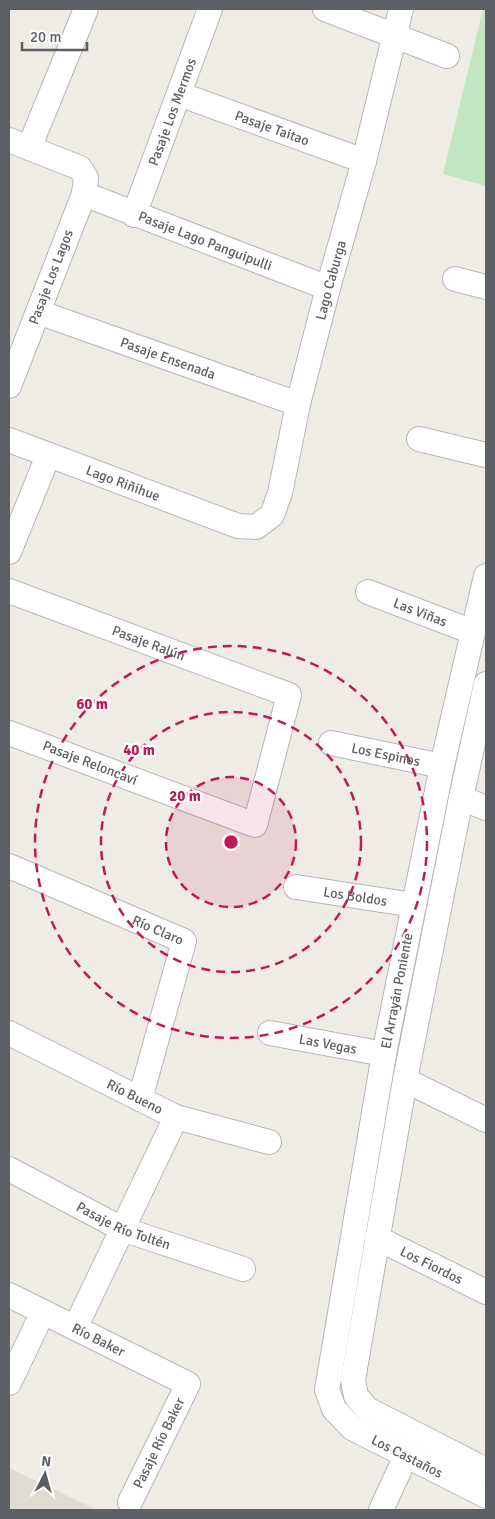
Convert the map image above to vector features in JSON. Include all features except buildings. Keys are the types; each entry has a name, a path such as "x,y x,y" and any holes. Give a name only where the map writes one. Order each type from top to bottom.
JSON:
{"street":[{"path":"19,144 86,9"},
{"name":"Pasaje Los Mermos","path":"134,215 210,9"},
{"path":"325,9 447,56"},
{"name":"Lago Caburga","path":"238,526 256,527 272,515 280,493 298,404 328,288 364,162 402,9"},
{"name":"Pasaje Taitao","path":"179,94 364,162"},
{"name":"Pasaje Los Lagos","path":"9,386 84,194 86,178 80,168 19,144"},
{"name":"Pasaje Lago Panguipulli","path":"84,194 134,215 328,288"},
{"path":"455,279 486,288"},
{"name":"Pasaje Ensenada","path":"38,312 298,404"},
{"path":"419,439 486,455"},
{"name":"Lago Riñihue","path":"9,440 238,526"},
{"path":"9,552 48,456"},
{"name":"El Arrayán Poniente","path":"334,1409 328,1390 328,1377 384,1054 442,766 486,576"},
{"name":"Pasaje Ralún","path":"9,591 289,695 255,825"},
{"name":"Las Viñas","path":"368,592 473,632"},
{"name":"El Arrayán Poniente","path":"356,1396 354,1372 405,1080 461,798 486,684"},
{"name":"Pasaje Reloncaví","path":"9,733 255,825"},
{"name":"Los Espinos","path":"330,743 442,766"},
{"path":"461,798 486,808"},
{"name":"Río Claro","path":"9,866 184,941 140,1099"},
{"name":"Los Boldos","path":"296,887 414,905"},
{"name":"Río Bueno","path":"9,1033 176,1117 270,1142"},
{"name":"Las Vegas","path":"270,1033 384,1054"},
{"path":"405,1080 486,1120"},
{"path":"75,1328 176,1117"},
{"name":"Pasaje Río Toltén","path":"9,1169 122,1230 243,1269"},
{"name":"Los Fiordos","path":"377,1238 486,1292"},
{"name":"Río Baker","path":"9,1296 188,1384"},
{"path":"9,1384 43,1312"},
{"name":"Pasaje Río Baker","path":"130,1502 188,1384"},
{"name":"Los Castaños","path":"356,1396 374,1414 486,1470"},
{"name":"Los Castaños","path":"334,1409 352,1428 486,1496"},
{"path":"381,1510 406,1456"}],"shaded area":[{"path":"9,1468 97,1510 9,1510"}],"green space":[{"path":"483,9 486,9 486,186 443,174"}]}
